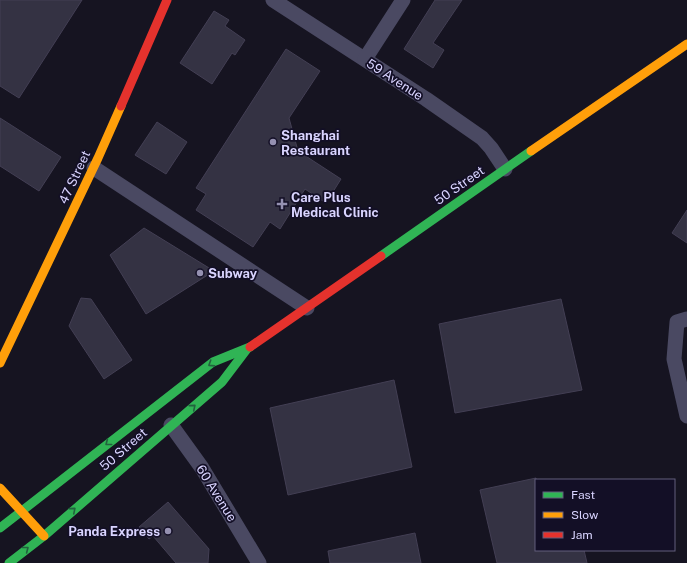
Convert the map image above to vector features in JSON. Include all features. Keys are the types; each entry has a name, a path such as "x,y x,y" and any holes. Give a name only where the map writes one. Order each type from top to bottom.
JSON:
{"main road":[{"name":"47 Street","path":"0,363 94,168 167,0"},
{"name":"50 Street","path":"0,528 213,362 247,349 687,44"},
{"name":"50 Street","path":"9,563 44,536 222,382 247,349"},
{"path":"0,488 44,536"}],"street":[{"name":"59 Avenue","path":"273,0 426,99 482,138 491,148 505,169"},
{"path":"365,59 403,0"},
{"path":"94,168 307,308"},
{"path":"687,319 677,322 674,359 687,416"},
{"name":"60 Avenue","path":"171,425 202,468 259,563"}],"building":[{"path":"0,0 82,0 19,98 0,86"},
{"path":"435,0 462,0 433,43 444,50 433,68 404,49"},
{"path":"214,11 229,20 225,26 245,40 235,55 232,53 212,84 180,63"},
{"path":"286,49 320,71 289,118 298,151 341,179 326,203 305,189 280,229 270,222 253,247 196,210 206,194 196,188"},
{"path":"0,118 61,157 39,191 0,166"},
{"path":"157,122 187,142 166,174 135,155"},
{"path":"687,210 687,243 672,233"},
{"path":"144,228 214,271 146,314 110,255"},
{"path":"81,298 91,299 132,360 104,379 69,326"},
{"path":"561,299 582,390 455,413 439,324"},
{"path":"394,380 412,467 288,495 270,408"},
{"path":"536,478 535,551 584,551 587,563 497,563 480,490"},
{"name":"Panda Express","path":"168,502 209,549 208,563 176,563 153,536 149,539 139,527"},
{"path":"415,533 421,563 330,563 328,551"}],"traffic: fast":[{"path":"381,256 531,151"},
{"path":"0,528 213,362 250,347"},
{"path":"9,563 44,536 222,382 247,349"}],"traffic: slow":[{"path":"531,151 687,44"},
{"path":"0,363 98,158 121,106"},
{"path":"0,488 44,536"}],"traffic: jam":[{"path":"121,106 167,0"},
{"path":"250,347 381,256"}],"place":[{"name":"Shanghai Restaurant","path":"273,142"},
{"name":"Care Plus Medical Clinic","path":"282,204"},
{"name":"Subway","path":"200,273"},
{"name":"Panda Express","path":"168,531"}]}
